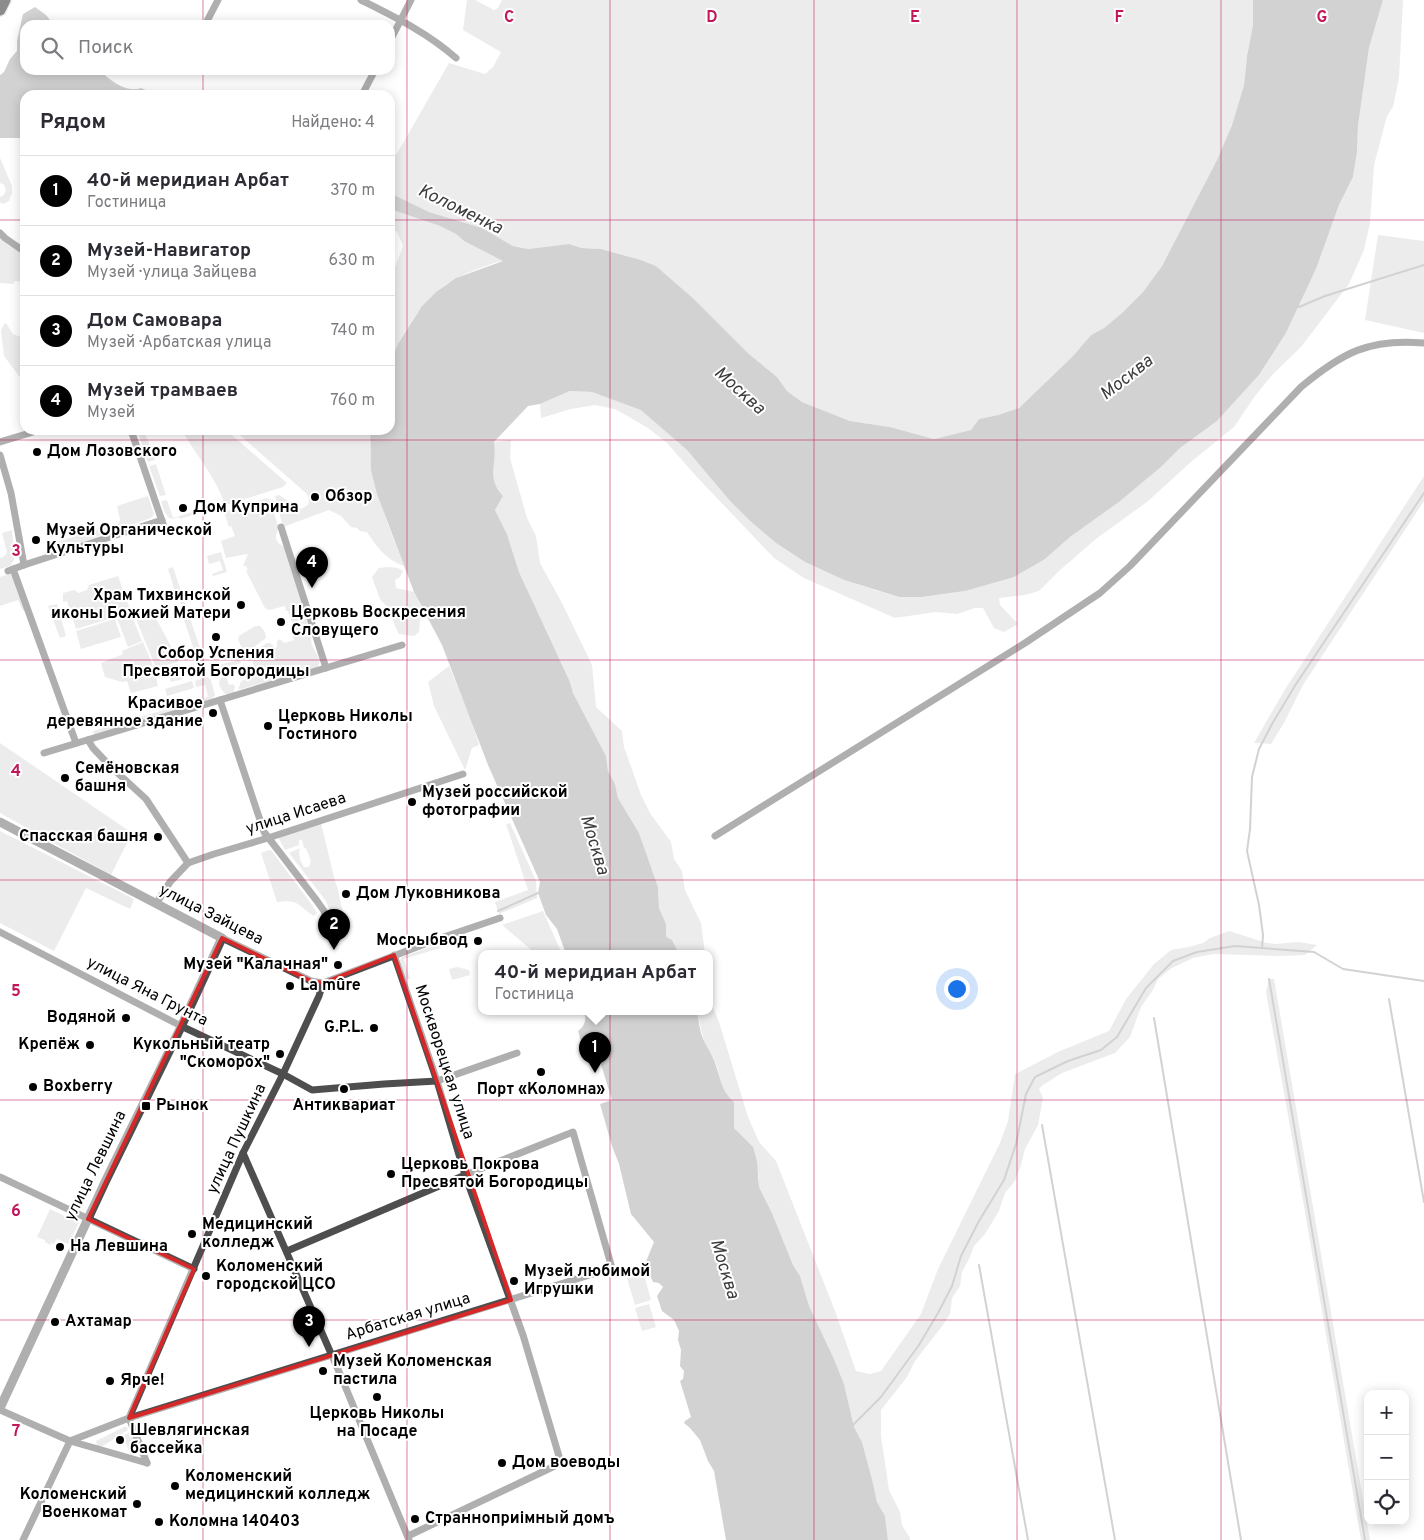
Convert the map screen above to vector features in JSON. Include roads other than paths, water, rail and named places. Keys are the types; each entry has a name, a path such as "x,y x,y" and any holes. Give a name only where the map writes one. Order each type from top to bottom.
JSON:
{"main road":[{"path":"0,10 5,0"}],"street":[{"path":"208,20 218,0"},
{"path":"361,0 425,34 456,58"},
{"path":"395,31 411,0"},
{"path":"365,90 372,75"},
{"path":"0,233 20,248"},
{"path":"714,836 1025,643 1100,593 1130,566 1301,387 1324,368 1348,354 1373,344 1404,341 1424,343"},
{"path":"0,442 23,435"},
{"path":"76,743 10,570 163,524 134,435"},
{"path":"0,455 13,502 24,565"},
{"path":"281,527 326,668"},
{"path":"44,753 402,645"},
{"path":"220,700 264,832 317,901 324,911 326,918"},
{"path":"88,740 110,766 146,800 188,863"},
{"name":"улица Исаева","path":"156,904 170,882 188,863 463,774"},
{"name":"улица Зайцева","path":"0,822 222,938 311,981 323,983"},
{"path":"323,983 394,955 500,918"},
{"name":"улица Яна Грунта","path":"0,932 181,1026 283,1074 312,1090 437,1081 517,1053"},
{"name":"улица Левшина","path":"0,1409 222,938"},
{"name":"Москворецкая улица","path":"394,955 437,1081 465,1175 523,1335 561,1463 409,1538"},
{"name":"улица Пушкина","path":"129,1418 244,1153 283,1074 319,996 323,983"},
{"name":"Арбатская улица","path":"70,1441 129,1418 612,1268 573,1132 465,1175"},
{"path":"244,1153 409,1538"},
{"path":"287,1250 465,1175"},
{"path":"0,1177 194,1269"},
{"path":"0,1409 70,1441 147,1463 129,1418"},
{"path":"23,1540 70,1441"}],"water":[{"name":"Москва","path":"1253,0 1383,0 1369,48 1353,177 1339,205 1316,269 1286,333 1259,375 1217,421 1180,448 1161,467 1119,502 1070,537 1045,559 1014,577 965,591 922,597 899,597 844,580 805,562 776,543 730,501 687,450 641,410 592,392 570,391 540,404 528,406 494,442 493,476 503,496 495,510 507,534 519,572 570,682 573,693 606,756 608,771 615,784 618,798 639,833 658,887 659,908 666,924 666,937 672,940 677,950 565,950 557,929 546,915 538,893 540,882 488,765 442,645 414,592 377,494 371,470 370,435 395,435 395,352 409,326 422,306 436,292 456,278 503,261 440,226 395,211 395,195 429,212 482,228 513,246 528,249 569,244 582,248 601,249 656,266 694,299 749,354 777,377 787,391 802,402 850,421 890,427 934,439 971,430 979,419 1019,408 1073,356 1091,335 1104,328 1143,292 1162,266 1217,160 1232,125 1244,85 1253,25"},
{"path":"35,7 50,20 22,20 23,14"},
{"path":"20,28 20,75 106,75 113,82 124,87 146,90 20,90 20,138 0,138 0,75 4,72 10,59 17,51"},
{"name":"Москва","path":"585,1015 698,1015 703,1039 713,1058 726,1093 734,1102 734,1128 753,1147 757,1161 759,1187 772,1213 793,1265 800,1276 809,1306 844,1384 854,1427 862,1442 877,1502 885,1516 888,1540 726,1540 714,1471 700,1440 684,1423 691,1417 680,1381 683,1379 684,1371 680,1366 679,1331 674,1320 662,1311 657,1296 663,1287 659,1283 653,1282 645,1264 654,1242 631,1214 619,1164 600,1104 612,1100 594,1042 582,1045 578,1031 582,1027"}],"waterway":[{"path":"1299,307 1325,296 1424,265"},
{"path":"1262,948 1263,935 1259,905 1247,851 1250,829 1252,777 1259,749 1296,684 1424,493"},
{"path":"498,911 538,893"},
{"path":"853,1425 881,1397 919,1345 938,1313 952,1286 961,1256 979,1221 1004,1180 1016,1144 1026,1094 1035,1077 1068,1061 1101,1050 1117,1037 1146,988 1173,961 1197,952 1235,946 1314,952 1343,969 1424,981"},
{"path":"1269,979 1365,1540"},
{"path":"1389,999 1424,1202"},
{"path":"1154,1018 1241,1540"},
{"path":"1042,1125 1115,1540"},
{"path":"979,1265 1028,1540"}],"place":[{"name":"Дом Лозовского","path":"37,452"},
{"name":"Обзор","path":"315,497"},
{"name":"Дом Куприна","path":"183,508"},
{"name":"Музей Органической Культуры","path":"36,540"},
{"name":"Музей трамваев","path":"312,588"},
{"name":"Храм Тихвинской иконы Божией Матери","path":"241,605"},
{"name":"Церковь Воскресения Словущего","path":"281,622"},
{"name":"Собор Успения Пресвятой Богородицы","path":"216,637"},
{"name":"Красивое деревянное здание","path":"213,713"},
{"name":"Церковь Николы Гостиного","path":"268,726"},
{"name":"Семёновская башня","path":"65,778"},
{"name":"Музей российской фотографии","path":"412,802"},
{"name":"Спасская башня","path":"158,837"},
{"name":"Дом Луковникова","path":"346,894"},
{"name":"Мосрыбвод","path":"478,941"},
{"name":"Музей-Навигатор","path":"334,950"},
{"name":"Музей \"Калачная\"","path":"338,965"},
{"name":"La mûre","path":"290,986"},
{"name":"Водяной","path":"126,1018"},
{"name":"G.P.L.","path":"374,1028"},
{"name":"Крепёж","path":"90,1045"},
{"name":"Кукольный театр \"Скоморох\"","path":"280,1054"},
{"name":"Порт «Коломна»","path":"541,1072"},
{"name":"40-й меридиан Арбат","path":"595,1073"},
{"name":"Boxberry","path":"33,1087"},
{"name":"Антиквариат","path":"344,1089"},
{"name":"Рынок","path":"146,1106"},
{"name":"Церковь Покрова Пресвятой Богородицы","path":"391,1174"},
{"name":"Медицинский колледж","path":"192,1234"},
{"name":"На Левшина","path":"60,1247"},
{"name":"Коломенский городской ЦСО","path":"206,1276"},
{"name":"Музей любимой Игрушки","path":"514,1281"},
{"name":"Ахтамар","path":"55,1322"},
{"name":"Дом Самовара","path":"309,1347"},
{"name":"Музей Коломенская пастила","path":"323,1371"},
{"name":"Ярче!","path":"110,1381"},
{"name":"Церковь Николы на Посаде","path":"377,1397"},
{"name":"Шевлягинская бассейка","path":"120,1440"},
{"name":"Дом воеводы","path":"502,1463"},
{"name":"Коломенский медицинский колледж","path":"175,1486"},
{"name":"Коломенский Военкомат","path":"137,1504"},
{"name":"Странноприiмный домъ","path":"415,1519"},
{"name":"Коломна 140403","path":"159,1522"}],"water label":[{"name":"Коломенка","path":"460,210"}]}
